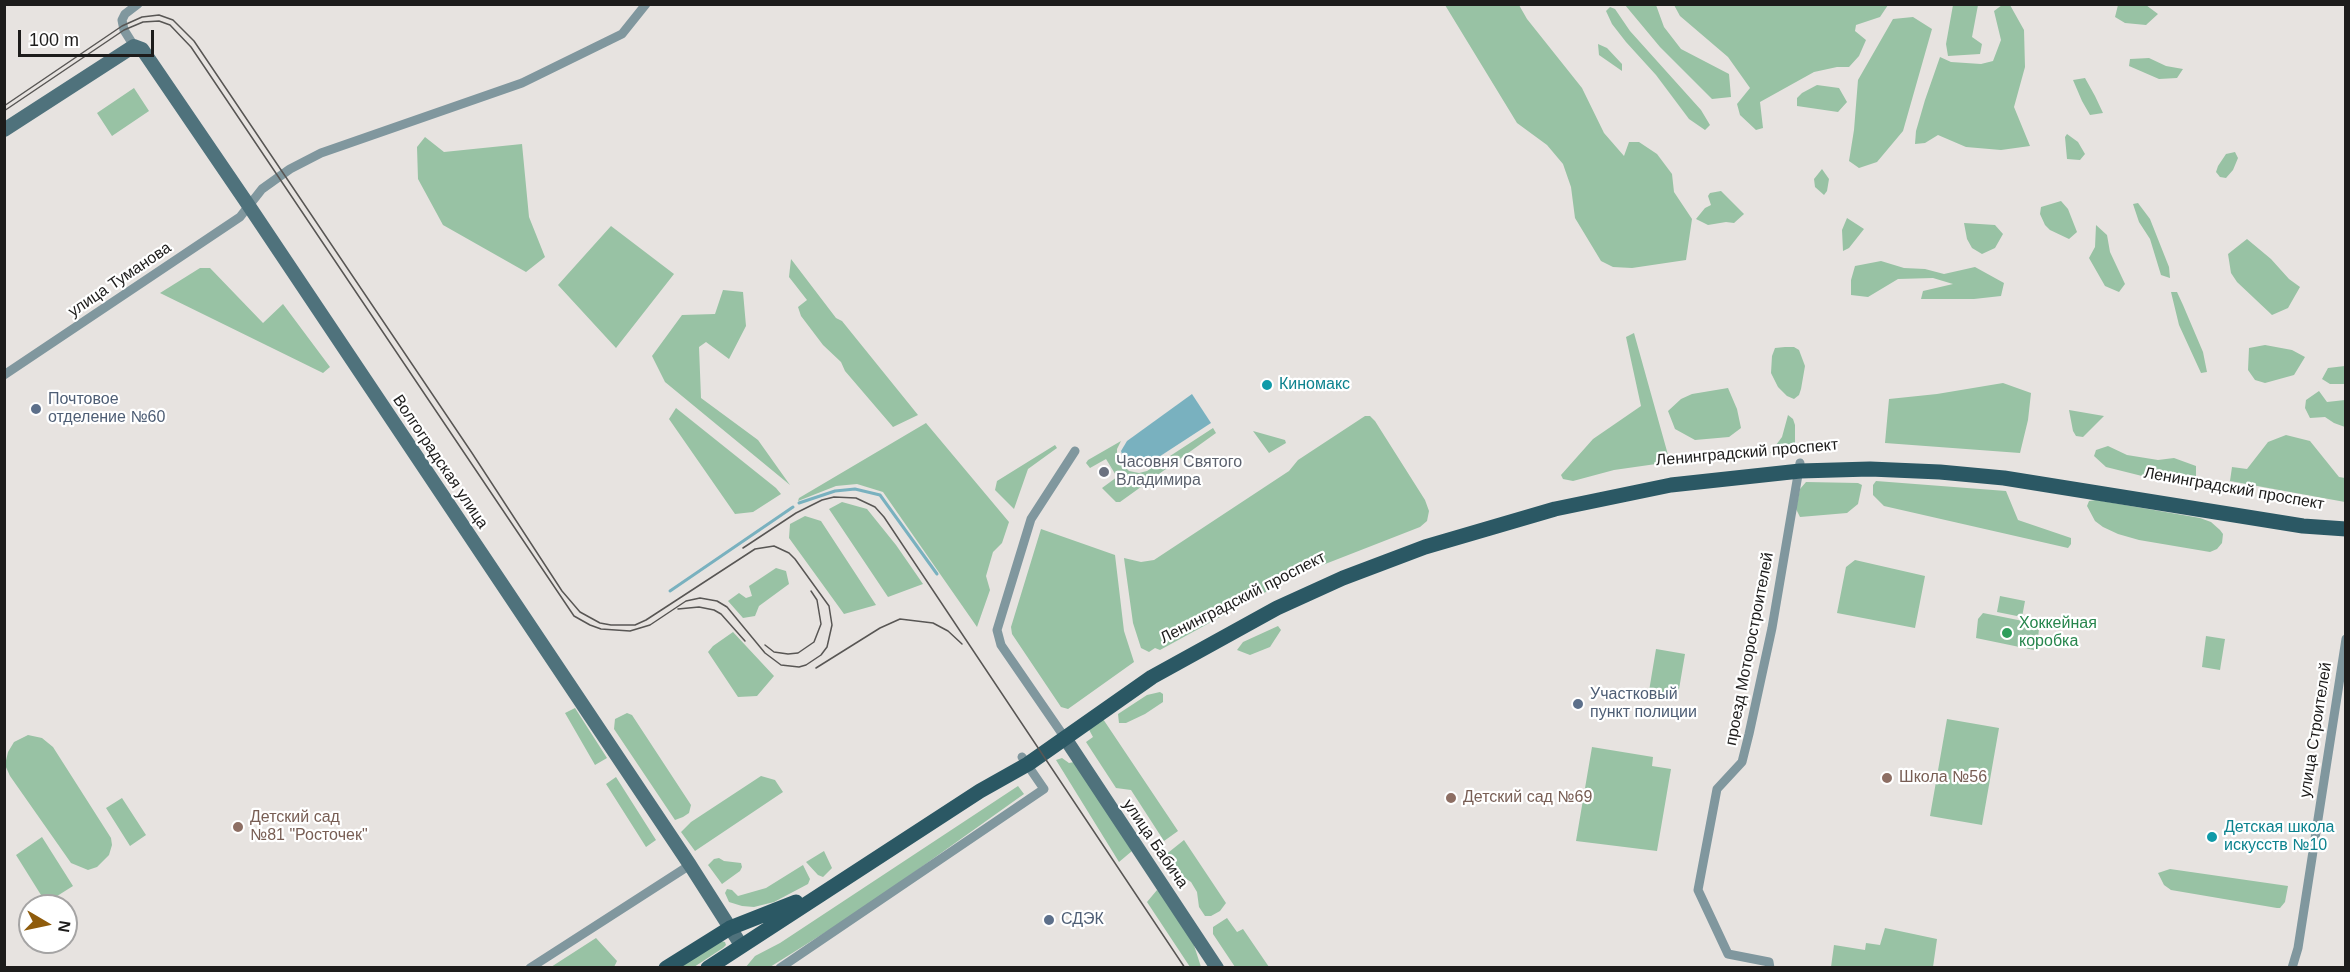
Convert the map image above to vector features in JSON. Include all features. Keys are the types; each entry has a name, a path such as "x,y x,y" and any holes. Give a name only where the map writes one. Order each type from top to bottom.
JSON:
{"main road":[{"name":"Ленинградский проспект","path":"708,968 980,791 1062,734 1152,678 1277,608 1342,578 1406,554 1508,522 1614,495 1800,467 1940,472 2004,478 2303,526 2346,528"},
{"name":"Ленинградский проспект","path":"666,968 729,928 824,891"}],"street":[{"name":"Волгоградская улица","path":"138,4 125,14 122,20 122,26 134,46 142,49 249,206 690,865 741,945"},
{"name":"улица Туманова","path":"4,375 235,220 262,189 290,169 321,153 522,83 622,34 646,4"},
{"path":"4,130 134,46"},
{"path":"1062,734 1001,645 997,634 998,620 1027,528 1039,505 1075,451"},
{"name":"проезд Моторостроителей","path":"1770,968 1769,962 1728,954 1698,890 1717,789 1742,762 1772,628 1800,467"},
{"name":"улица Строителей","path":"2292,968 2298,948 2346,639"},
{"name":"улица Бабича","path":"1062,734 1217,968"},
{"path":"780,968 1044,789 1025,761"},
{"path":"530,968 690,865"}],"green space":[{"path":"1445,5 1519,5 1527,19 1582,88 1604,133 1624,156 1629,142 1639,142 1657,154 1672,174 1674,192 1692,219 1686,260 1632,268 1613,267 1601,261 1575,218 1571,187 1563,164 1547,145 1517,123"},
{"path":"1625,5 1656,5 1664,27 1681,49 1729,74 1731,97 1712,99 1660,47"},
{"path":"1674,5 1888,5 1880,17 1856,25 1855,31 1866,40 1859,56 1849,67 1814,72 1760,102 1763,128 1756,130 1740,115 1737,104 1750,88 1728,57 1680,16"},
{"path":"1953,5 1978,5 1972,37 1982,44 1980,54 1948,56 1946,44"},
{"path":"2002,5 2010,5 2024,30 2025,67 2014,107 2030,146 2001,150 1966,147 1938,135 1925,143 1915,144 1916,131 1940,57 1951,62 1981,64 1993,61 2001,40 1994,11"},
{"path":"2118,5 2146,5 2158,14 2146,25 2125,23 2115,17"},
{"path":"1610,7 1615,9 1630,31 1701,110 1710,125 1705,130 1689,119 1656,75 1612,24 1606,11"},
{"path":"1913,17 1932,29 1903,131 1877,162 1859,168 1849,161 1858,80 1893,19"},
{"path":"1598,44 1607,48 1622,64 1622,71 1599,55"},
{"path":"2149,58 2166,66 2183,69 2177,78 2159,79 2129,66 2130,59"},
{"path":"2085,78 2103,113 2090,115 2082,101 2073,80"},
{"path":"1817,85 1839,88 1847,102 1838,112 1797,106 1797,98"},
{"path":"134,88 149,111 112,136 97,113"},
{"path":"2067,134 2078,142 2085,154 2080,160 2067,159 2065,137"},
{"path":"425,137 444,152 522,144 529,217 545,257 526,272 443,225 418,179 417,147"},
{"path":"2235,152 2238,158 2233,170 2226,178 2220,177 2216,172 2218,166 2226,154"},
{"path":"1822,169 1829,179 1824,195 1815,187 1814,179"},
{"path":"1721,191 1744,214 1734,223 1708,225 1696,219 1705,208 1711,205 1708,196 1710,193"},
{"path":"2061,201 2068,209 2077,232 2069,239 2050,230 2040,214 2041,207"},
{"path":"2138,203 2150,219 2169,267 2170,278 2161,275 2150,239 2139,222 2133,204"},
{"path":"1847,218 1864,229 1849,248 1843,251 1842,230"},
{"path":"1964,223 1995,225 2003,234 1995,248 1982,254 1972,248 1967,239"},
{"path":"2096,225 2107,235 2110,252 2125,284 2119,292 2105,286 2089,258 2095,247"},
{"path":"611,226 674,274 616,348 558,285"},
{"path":"2247,239 2300,287 2288,308 2272,315 2237,282 2231,273 2228,254"},
{"path":"791,259 836,318 842,321 918,415 893,427 845,371 841,362 823,345 801,316 798,307 807,300 789,277"},
{"path":"1881,261 1904,268 1925,269 1944,274 1975,267 2004,283 2001,296 1974,299 1921,299 1923,291 1953,284 1933,278 1898,279 1868,297 1851,295 1851,280 1855,266"},
{"path":"200,268 210,268 263,323 283,304 330,367 323,373 160,293"},
{"path":"723,290 743,292 746,326 729,359 706,342 699,347 701,398 758,440 790,485 665,382 652,356 682,315 715,314"},
{"path":"2171,292 2177,292 2183,305 2203,352 2207,372 2201,373 2179,325"},
{"path":"1634,333 1670,462 1614,470 1573,481 1563,479 1561,475 1593,439 1641,406 1626,337"},
{"path":"2265,345 2292,350 2305,357 2294,375 2265,383 2255,380 2248,370 2249,348"},
{"path":"1794,347 1799,350 1805,366 1799,395 1794,399 1778,387 1771,373 1775,348"},
{"path":"2345,366 2345,384 2330,384 2322,379 2328,368"},
{"path":"2003,383 2031,393 2028,420 2020,453 1885,443 1889,399"},
{"path":"1728,388 1737,409 1741,428 1729,437 1695,440 1675,429 1668,411 1681,399 1692,394"},
{"path":"2319,391 2327,402 2345,400 2345,427 2325,417 2310,418 2305,408 2306,400"},
{"path":"676,408 781,494 753,512 735,514 669,419"},
{"path":"2069,410 2104,416 2083,437 2076,436"},
{"path":"1788,415 1793,419 1795,425 1795,445 1789,450 1770,453 1782,437"},
{"path":"1365,416 1370,416 1375,421 1425,500 1429,511 1427,521 1420,527 1297,575 1160,650 1155,648 1149,652 1141,648 1133,623 1124,558 1141,562 1154,560 1289,471 1298,460"},
{"path":"926,423 1009,522 1002,543 993,552 986,576 990,590 977,627 883,492 857,484 836,486 798,501 799,498"},
{"path":"1213,428 1216,433 1120,502 1116,502 1102,488 1117,477 1106,459 1090,468 1086,463 1121,441 1117,455 1124,466 1129,471 1139,473 1147,471"},
{"path":"1253,431 1285,440 1286,443 1269,453"},
{"path":"2286,435 2310,441 2339,477 2345,478 2345,502 2230,481 2232,467 2247,469 2268,442"},
{"path":"1055,445 1057,448 1028,469 1014,509 995,490 997,481"},
{"path":"2108,446 2127,455 2158,460 2174,458 2196,466 2196,481 2174,484 2106,467 2094,456 2096,450"},
{"path":"1876,481 2006,491 2018,520 2071,538 2071,544 2068,548 1884,506 1873,495 1873,485"},
{"path":"1806,482 1858,483 1862,485 1858,504 1847,513 1800,517 1796,509 1800,489"},
{"path":"2096,500 2200,518 2211,522 2220,530 2223,534 2222,543 2210,552 2139,540 2118,534 2095,521 2087,506 2089,501"},
{"path":"842,502 867,509 923,584 888,597 829,509"},
{"path":"805,516 821,521 876,605 844,614 789,538 790,524"},
{"path":"1041,529 1115,555 1124,631 1134,662 1068,709 1061,707 1012,634 1011,627"},
{"path":"1855,560 1925,576 1915,628 1837,613 1846,567"},
{"path":"776,568 786,571 789,584 759,606 755,616 743,618 728,601 739,593 746,598 752,596 749,586"},
{"path":"2000,596 2025,601 2022,617 1997,612"},
{"name":"Хоккейная коробка","path":"1983,613 2038,624 2037,646 2034,650 1976,638 1978,619"},
{"path":"1278,626 1281,630 1270,647 1250,655 1237,650 1243,642"},
{"path":"733,632 774,676 757,696 738,697 708,652"},
{"path":"2206,636 2225,639 2220,670 2202,667"},
{"path":"1656,649 1685,654 1678,695 1649,691"},
{"path":"1160,692 1163,694 1163,702 1145,714 1126,723 1119,723 1118,714 1147,695"},
{"path":"575,708 607,758 595,765 565,713"},
{"path":"627,713 632,715 691,805 689,813 683,817 675,820 614,729 615,719"},
{"path":"1101,716 1178,831 1164,841 1131,790 1116,788 1086,742 1093,737 1087,726"},
{"path":"1947,719 1999,728 1982,825 1930,816"},
{"path":"28,735 42,738 53,747 111,838 112,845 109,855 97,867 88,870 71,863 10,776 5,765 8,752 14,742"},
{"path":"1592,747 1653,757 1652,766 1671,769 1657,851 1576,841"},
{"path":"1062,758 1069,763 1074,762 1132,851 1119,862 1056,760"},
{"path":"761,776 775,780 783,792 695,851 681,832 691,822"},
{"path":"616,777 656,840 646,847 606,784"},
{"path":"1018,786 1024,794 861,910 770,967 745,968 755,956 780,943"},
{"path":"122,798 146,835 130,846 106,808"},
{"path":"42,837 73,886 60,894 40,894 16,855"},
{"path":"1184,840 1226,903 1220,911 1211,916 1205,916 1199,907 1197,892 1191,882 1174,871 1164,856"},
{"path":"824,851 832,868 823,877 818,875 806,862"},
{"path":"719,858 724,861 741,863 742,867 722,884 708,865 714,859"},
{"path":"803,865 810,879 808,884 774,902 754,907 742,906 729,902 725,893 727,889 732,890 738,896 766,888"},
{"path":"2170,869 2288,886 2285,902 2277,908 2171,890 2164,885 2158,873"},
{"path":"1157,890 1192,939 1201,967 1190,967 1147,902"},
{"path":"1227,918 1237,932 1243,929 1269,967 1235,967 1213,934 1213,927"},
{"path":"1885,928 1937,939 1933,967 1831,967 1834,945 1865,950 1866,943 1880,945"},
{"path":"596,938 617,961 614,967 551,967"},
{"path":"721,941 726,945 723,948 694,967 679,968"}],"water":[{"path":"1192,394 1211,423 1145,466 1137,468 1127,464 1121,451 1127,441"}],"waterway":[{"path":"799,503 835,491 855,489 880,495 937,574"},
{"path":"670,591 793,507"}],"tram line":[{"path":"4,106 122,26 142,17 159,15 173,20 194,41 472,453 562,591 580,612 600,623 635,625 755,549 774,546 789,553 795,559 829,606 832,625 827,647 821,655 806,665 799,667 781,665 765,653 727,607 717,601 700,598 686,601 650,625 630,631 601,629 574,616 191,47 170,25 159,21 143,22 124,30 4,111"},
{"path":"743,548 796,513 822,500 834,497 856,498 875,507 884,517 1185,968"},
{"path":"765,645 774,652 788,654 798,653 814,642 821,624 817,600 811,591"},
{"path":"678,609 699,607 714,610 721,614 745,641"},
{"path":"816,668 880,628 900,619 933,623 948,631 962,644"}],"place":[{"name":"Киномакс","path":"1267,385"},
{"name":"Почтовое отделение №60","path":"36,409"},
{"name":"Часовня Святого Владимира","path":"1104,472"},
{"name":"Хоккейная коробка","path":"2007,633"},
{"name":"Участковый пункт полиции","path":"1578,704"},
{"name":"Школа №56","path":"1887,778"},
{"name":"Детский сад №69","path":"1451,798"},
{"name":"Детский сад №81 \"Росточек\"","path":"238,827"},
{"name":"Детская школа искусств №10","path":"2212,837"},
{"name":"СДЭК","path":"1049,920"}]}
